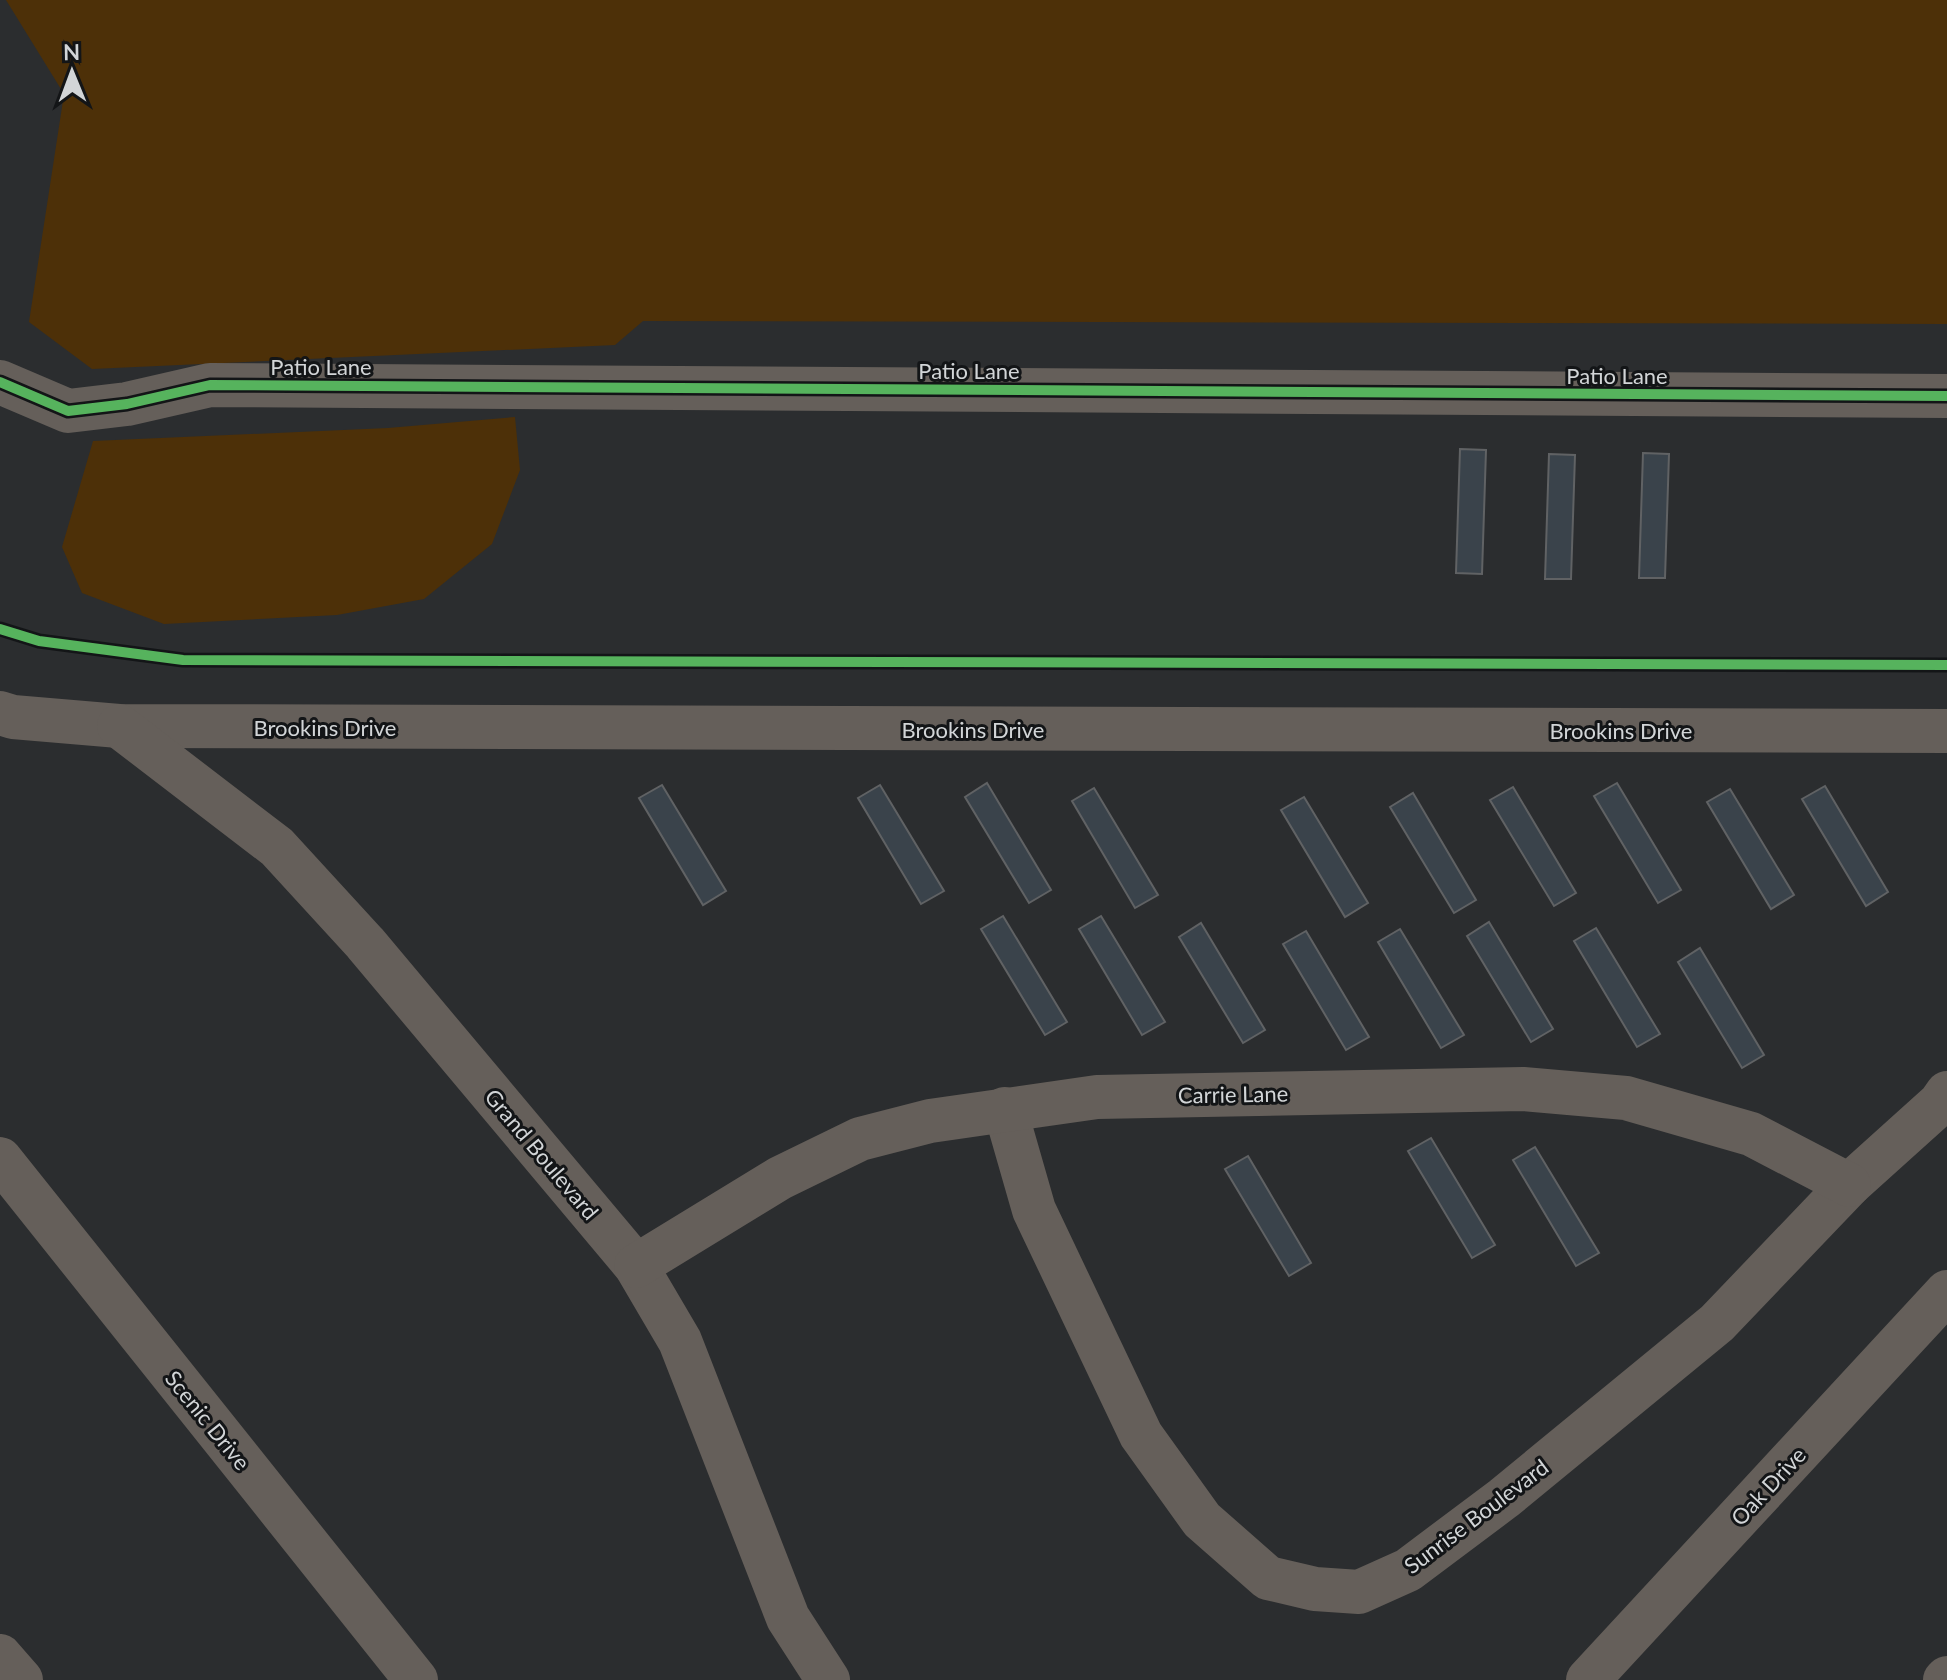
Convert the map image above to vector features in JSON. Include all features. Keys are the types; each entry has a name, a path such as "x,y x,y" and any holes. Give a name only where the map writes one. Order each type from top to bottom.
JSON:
{"street":[{"name":"Patio Lane","path":"0,382 68,411 127,404 210,385 1947,396"},
{"name":"Brookins Drive","path":"0,713 13,717 119,726 1947,731"},
{"name":"Grand Boulevard","path":"119,726 277,847 365,943 636,1266 680,1341 788,1618 828,1680"},
{"name":"Carrie Lane","path":"636,1266 780,1178 860,1139 930,1121 1097,1097 1523,1089 1626,1098 1751,1134 1849,1185"},
{"name":"Sunrise Boulevard","path":"1005,1109 1034,1210 1141,1435 1202,1520 1268,1578 1315,1589 1359,1592 1408,1570 1504,1498 1717,1323 1849,1185 1940,1103 1947,1093"},
{"name":"Scenic Drive","path":"0,1159 416,1680"},
{"name":"Oak Drive","path":"1588,1680 1947,1292"},
{"path":"0,1656 21,1680"}],"shaded area":[{"path":"6,0 1947,0 1947,324 643,321 615,345 92,369 29,322 64,94"},
{"path":"515,417 520,470 492,544 424,599 337,615 164,624 82,593 62,547 93,441 388,428"}],"building":[{"path":"1460,449 1486,450 1482,574 1456,573"},
{"path":"1643,453 1669,454 1665,578 1639,578"},
{"path":"1549,454 1575,455 1571,579 1545,579"},
{"path":"987,783 1051,890 1029,903 965,797"},
{"path":"1617,783 1681,890 1658,903 1594,796"},
{"path":"662,785 726,891 703,905 639,798"},
{"path":"880,785 944,891 921,904 858,798"},
{"path":"1825,786 1888,892 1866,906 1802,799"},
{"path":"1513,787 1576,893 1554,906 1490,800"},
{"path":"1094,788 1158,895 1135,908 1072,801"},
{"path":"1730,789 1794,895 1771,909 1707,802"},
{"path":"1413,793 1476,900 1454,913 1390,807"},
{"path":"1304,797 1368,903 1345,917 1281,810"},
{"path":"1003,916 1067,1022 1045,1035 981,929"},
{"path":"1101,916 1165,1022 1142,1035 1079,929"},
{"path":"1489,922 1553,1029 1531,1042 1467,936"},
{"path":"1201,923 1265,1030 1243,1043 1179,937"},
{"path":"1596,928 1660,1034 1637,1047 1574,941"},
{"path":"1400,929 1464,1035 1441,1048 1378,942"},
{"path":"1306,931 1369,1037 1346,1050 1283,944"},
{"path":"1700,948 1764,1055 1742,1068 1678,962"},
{"path":"1431,1138 1495,1245 1472,1258 1408,1151"},
{"path":"1535,1147 1599,1253 1576,1266 1513,1160"},
{"path":"1248,1156 1311,1263 1289,1276 1225,1169"}],"cycle path":[{"path":"0,382 68,411 127,404 210,385 1947,396"},
{"path":"0,629 39,641 183,660 1947,665"}]}
